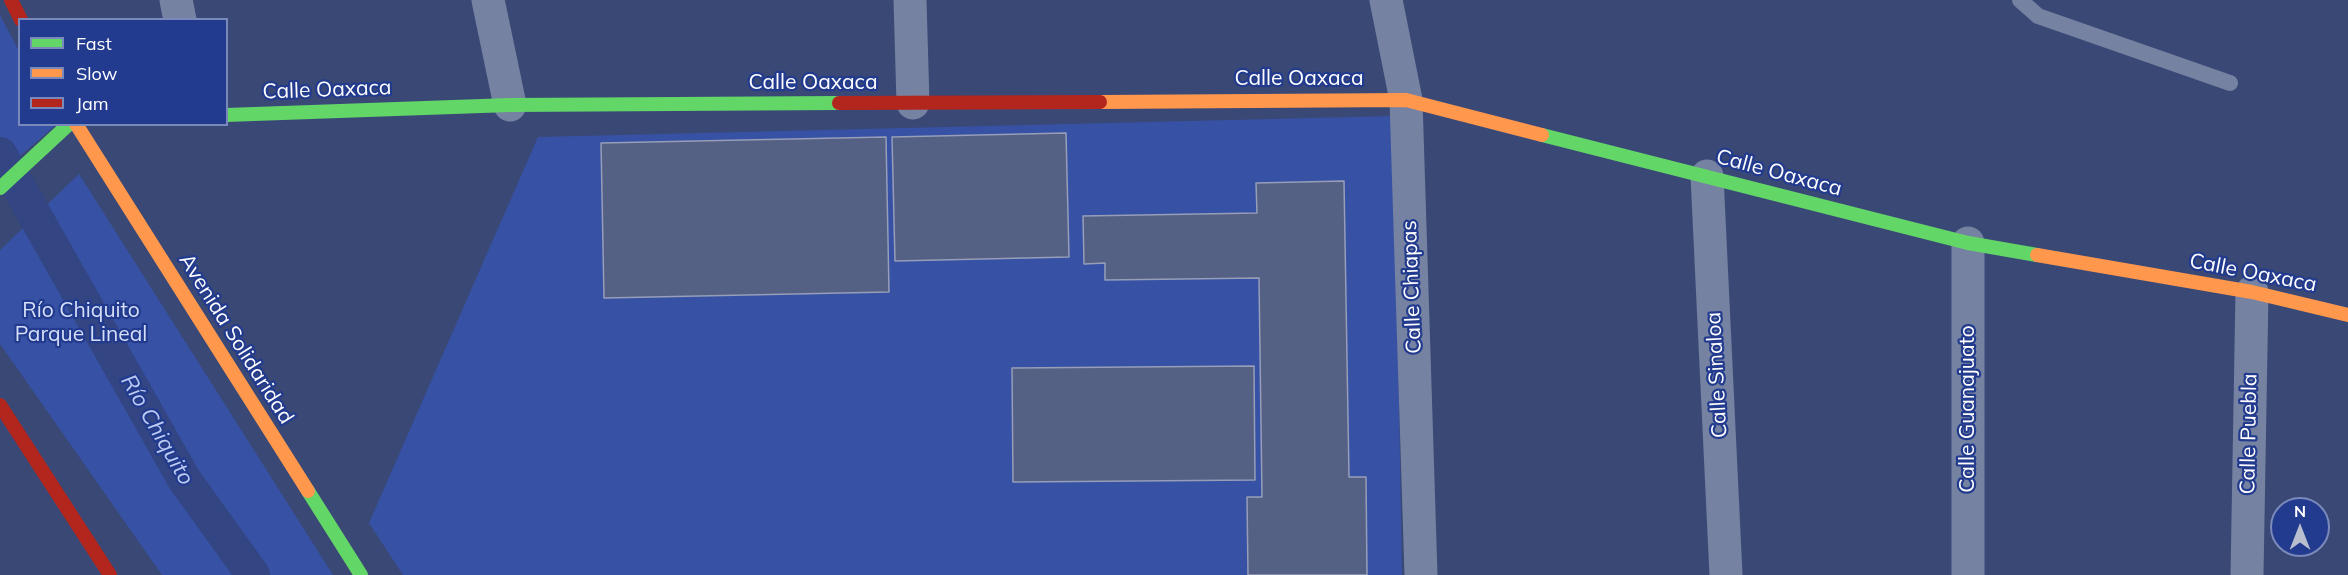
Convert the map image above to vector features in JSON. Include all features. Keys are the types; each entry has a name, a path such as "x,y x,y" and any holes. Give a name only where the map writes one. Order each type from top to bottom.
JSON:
{"street":[{"path":"11,0 20,18"},
{"path":"176,0 180,18"},
{"path":"488,0 510,105"},
{"path":"910,0 913,103"},
{"name":"Calle Chiapas","path":"1386,0 1406,100 1421,575"},
{"name":"Calle Oaxaca","path":"228,115 510,105 1406,100 1968,243 2252,292 2348,315"},
{"path":"0,188 67,126"},
{"name":"Avenida Solidaridad","path":"77,126 361,575"},
{"name":"Calle Sinaloa","path":"1707,176 1726,575"},
{"name":"Calle Guanajuato","path":"1968,243 1968,575"},
{"name":"Calle Puebla","path":"2247,575 2252,292"},
{"path":"0,405 110,575"}],"lane":[{"path":"2020,0 2230,83"}],"green space":[{"path":"0,15 18,49 18,126 55,126 0,173"},
{"path":"1394,116 1402,575 403,575 369,523 538,137"},
{"name":"Río Chiquito Parque Lineal","path":"79,174 333,575 162,575 0,344 0,250"}],"building":[{"path":"1066,133 1069,257 895,261 892,137"},
{"path":"886,137 889,292 604,298 601,143"},
{"path":"1344,181 1349,477 1366,477 1367,575 1248,575 1247,497 1262,497 1259,278 1105,280 1105,263 1084,264 1083,216 1257,213 1256,183"},
{"path":"1254,366 1255,480 1013,482 1012,368"}],"waterway":[{"name":"Río Chiquito","path":"0,154 184,479 253,575"}],"traffic: fast":[{"path":"228,115 510,105 839,103"},
{"path":"0,188 67,126"},
{"path":"1542,135 1968,243 2037,255"},
{"path":"308,491 361,575"}],"traffic: slow":[{"path":"1100,102 1406,100 1542,135"},
{"path":"77,126 308,491"},
{"path":"2037,255 2252,292 2348,315"}],"traffic: jam":[{"path":"11,0 20,18"},
{"path":"839,103 1100,102"},
{"path":"0,405 110,575"}]}
